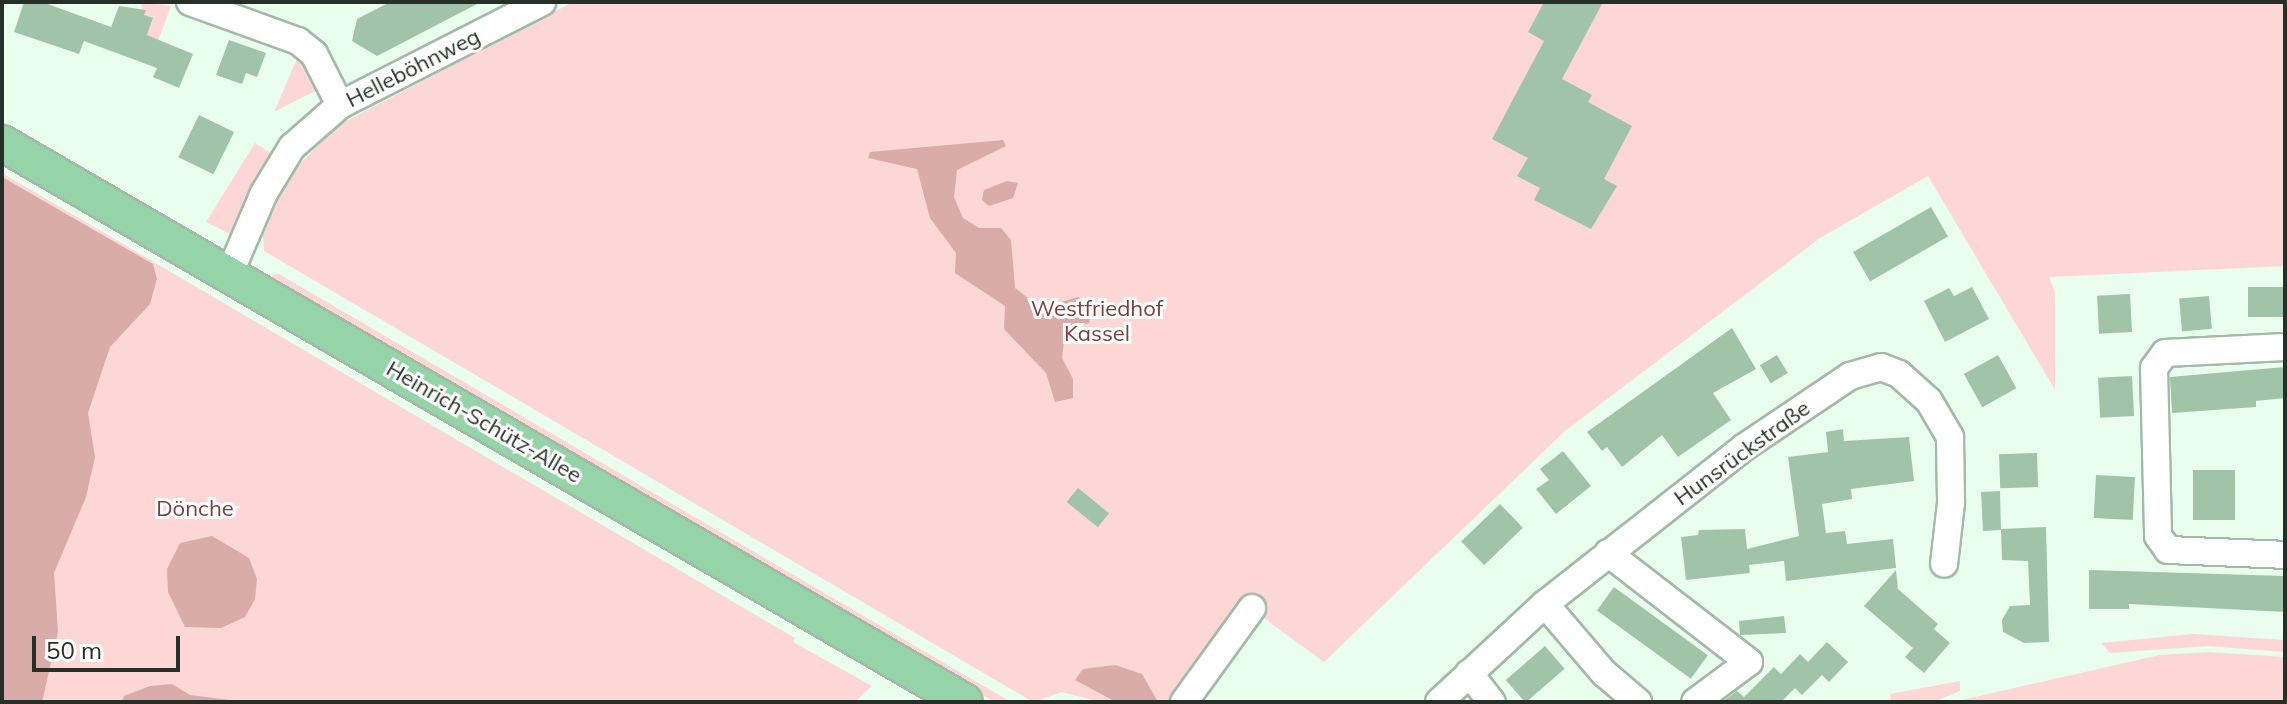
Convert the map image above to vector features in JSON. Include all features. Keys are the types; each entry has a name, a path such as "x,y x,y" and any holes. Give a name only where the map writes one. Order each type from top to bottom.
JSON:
{"main road":[{"name":"Heinrich-Schütz-Allee","path":"2,143 965,702"}],"street":[{"path":"190,2 239,10 298,41 314,54 340,105"},
{"name":"Helleböhnweg","path":"229,275 264,193 292,147 340,105 542,2"},
{"path":"2285,347 2165,353 2154,368 2158,536 2168,550 2285,555"},
{"name":"Hunsrückstraße","path":"1439,702 1545,604 1608,553 1768,432 1850,376 1881,367 1899,374 1929,401 1950,437 1951,503 1944,564"},
{"path":"1608,553 1749,662 1695,702"},
{"path":"1545,604 1604,673 1638,702"},
{"path":"1184,702 1252,608"},
{"path":"1469,673 1492,702"}],"green space":[{"path":"141,2 171,6 149,65 137,60 153,19 144,15"},
{"name":"Westfriedhof Kassel","path":"573,2 2285,2 2285,266 2049,277 2055,292 2055,390 1928,176 1820,238 1565,431 1324,662 1243,603 1172,702 1100,702 1062,692 1033,702 264,251 263,235 288,177 335,127"},
{"path":"299,54 308,61 317,90 274,112"},
{"path":"255,143 277,157 236,237 206,222"},
{"name":"Dönche","path":"2,173 872,686 855,702 2,702"},
{"path":"279,274 1011,702 995,702 916,660 273,281 272,275"},
{"path":"2193,634 2285,640 2285,652 2208,646 2110,653 2101,643"},
{"path":"2209,652 2285,657 2285,702 1953,702 2160,655"},
{"path":"1960,681 1960,691 1933,702 1891,702 1890,694"}],"shaded area":[{"path":"1003,140 1006,146 957,170 954,197 963,218 979,228 1001,228 1011,240 1015,288 1041,308 1078,297 1092,307 1089,323 1071,329 1064,342 1062,358 1073,379 1073,398 1055,402 1046,373 1004,329 1005,306 955,273 956,253 930,218 917,169 868,158 870,152"},
{"path":"2,177 153,264 157,279 150,304 110,347 88,413 95,457 86,497 54,573 58,632 42,702 2,702"},
{"path":"1007,181 1018,183 1013,198 989,206 982,200 984,190"},
{"path":"212,536 249,558 257,579 255,599 245,617 221,628 185,627 168,592 167,569 180,543"},
{"path":"1115,665 1142,674 1158,702 1116,702 1075,680 1083,669"},
{"path":"172,684 190,695 245,702 122,702 124,696 150,686"}],"building":[{"path":"24,2 42,2 111,27 119,6 146,10 144,15 153,18 147,35 193,54 179,88 153,77 157,68 84,41 79,54 14,32"},
{"path":"390,2 481,2 377,56 352,41 357,19"},
{"path":"1544,2 1603,2 1562,79 1592,95 1588,102 1632,126 1604,179 1617,186 1591,229 1534,200 1540,188 1517,176 1528,158 1492,139 1544,41 1528,32"},
{"path":"229,40 266,53 257,77 246,73 242,84 216,75"},
{"path":"199,115 234,132 213,174 178,157"},
{"path":"1931,207 1948,236 1870,281 1853,252"},
{"path":"1972,287 1989,319 1945,342 1924,301 1949,288 1954,296"},
{"path":"2248,287 2285,287 2285,317 2248,317"},
{"path":"2130,294 2132,332 2099,334 2097,296"},
{"path":"2209,296 2212,329 2182,331 2179,299"},
{"path":"1732,328 1756,369 1713,393 1731,420 1678,457 1662,435 1622,467 1607,447 1602,451 1587,432"},
{"path":"1777,355 1788,373 1771,383 1760,365"},
{"path":"1998,355 2016,388 1982,407 1964,374"},
{"path":"2285,367 2285,398 2256,401 2256,407 2172,413 2170,377"},
{"path":"2132,376 2134,416 2100,418 2098,378"},
{"path":"1843,429 1844,441 1909,437 1914,481 1851,489 1852,499 1822,504 1826,533 1845,531 1847,544 1893,539 1896,568 1786,581 1784,561 1749,565 1750,573 1686,580 1681,537 1698,535 1699,530 1745,529 1747,549 1799,536 1788,457 1828,452 1826,432"},
{"path":"1563,451 1591,486 1556,514 1536,489 1549,480 1540,469"},
{"path":"2037,453 2038,487 2000,488 1999,454"},
{"path":"2193,470 2235,470 2235,520 2193,520"},
{"path":"2096,475 2135,477 2133,520 2094,518"},
{"path":"1078,488 1109,513 1098,527 1067,502"},
{"path":"2000,491 2001,529 2046,527 2049,642 2024,643 2003,632 2002,620 2010,606 2030,605 2028,561 2002,560 2001,530 1983,531 1981,492"},
{"path":"1500,504 1523,528 1484,565 1461,542"},
{"path":"1896,570 1898,589 1938,624 1934,629 1950,643 1924,673 1905,657 1913,648 1864,606"},
{"path":"2089,570 2285,576 2285,612 2129,604 2129,609 2089,609"},
{"path":"1614,587 1708,655 1691,679 1597,610"},
{"path":"1784,616 1786,633 1740,635 1739,621"},
{"path":"1827,642 1848,662 1829,682 1822,675 1802,695 1795,688 1781,702 1722,702 1737,691 1744,697 1774,667 1781,674 1800,654 1808,662"},
{"path":"1545,646 1565,669 1526,702 1506,680"}]}
